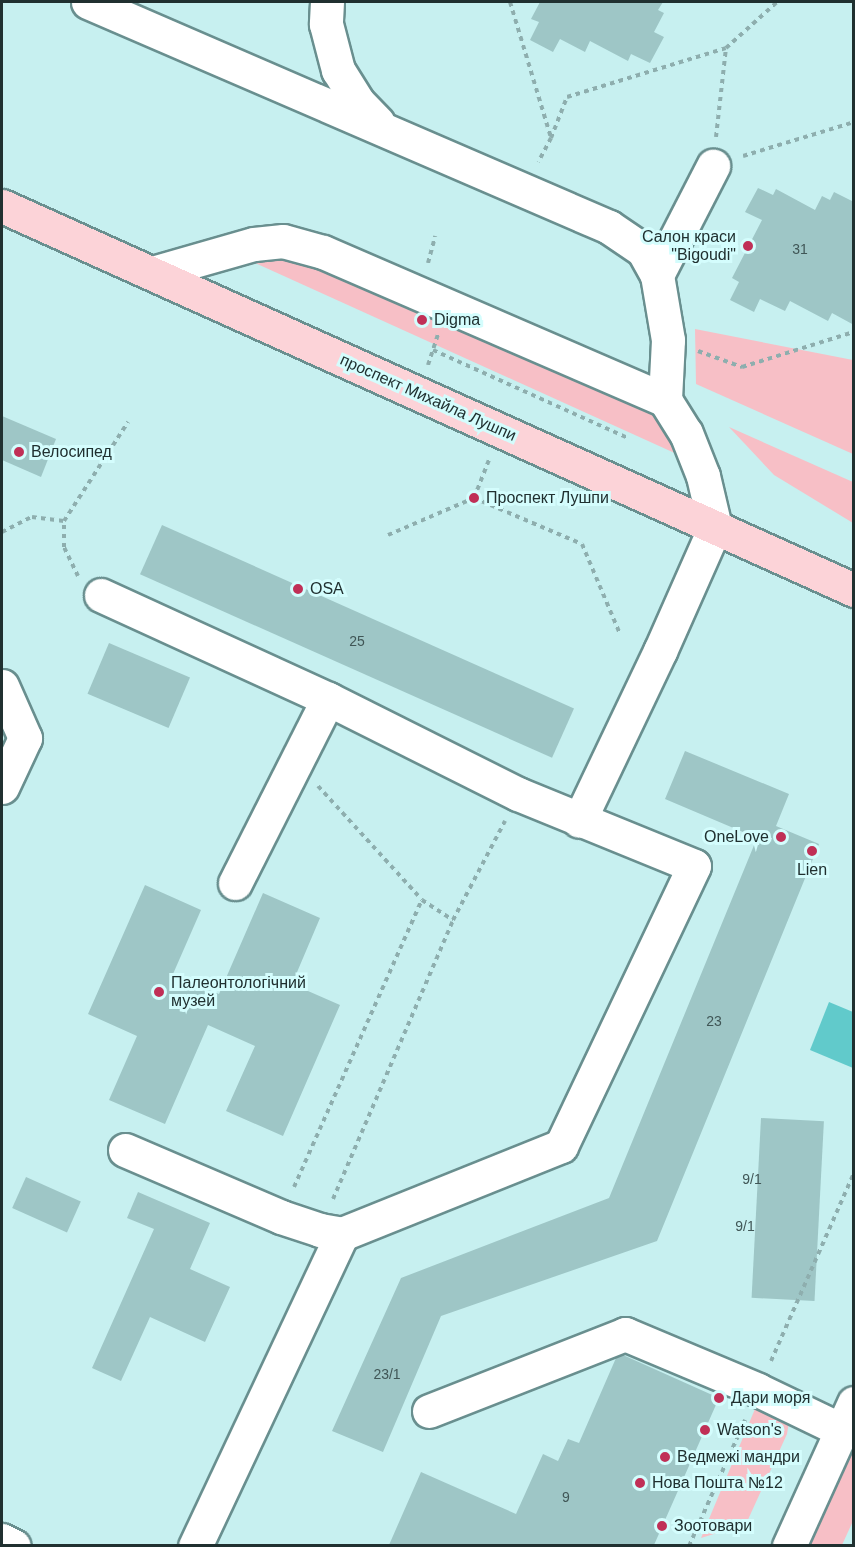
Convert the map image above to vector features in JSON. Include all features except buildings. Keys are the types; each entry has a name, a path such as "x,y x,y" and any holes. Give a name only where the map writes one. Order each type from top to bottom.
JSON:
{"main road":[{"name":"проспект Михайла Лушпи","path":"2,207 854,590"}],"lane":[{"path":"88,2 609,227 643,250 657,275 668,340 665,400"},
{"path":"327,2 326,24 338,70 357,101 384,128"},
{"path":"657,275 713,166"},
{"path":"152,273 254,244 283,241 323,252 665,400 686,433 703,476 715,527 660,651 579,821"},
{"path":"101,595 328,699 518,794 579,821 694,866 561,1146 331,1232 281,1217 125,1150"},
{"path":"2,686 25,738 2,787"},
{"path":"235,883 328,699"},
{"path":"195,1545 331,1232"},
{"path":"429,1411 625,1334 758,1390 847,1416 789,1545"},
{"path":"2,1540 14,1545"}],"path":[{"path":"510,2 551,138"},
{"path":"524,190 551,138 567,97 726,48 777,2"},
{"path":"726,48 713,166 854,123"},
{"path":"428,264 435,236"},
{"path":"668,340 742,368 854,332"},
{"path":"433,350 626,437"},
{"path":"101,595 76,574 64,548 63,522 128,422"},
{"path":"388,534 474,498 501,431"},
{"path":"474,498 582,544 620,634"},
{"path":"2,532 32,517 63,522"},
{"path":"295,762 422,900 453,920"},
{"path":"331,1232 453,920 518,794"},
{"path":"281,1217 422,900"}],"shaded area":[{"path":"291,253 661,417 679,455 253,262 261,256"},
{"path":"695,329 853,360 853,454 696,384"},
{"path":"729,427 853,482 853,523 774,475"},
{"path":"760,1397 789,1422 787,1434 746,1524 701,1538"},
{"path":"853,1443 853,1521 842,1545 808,1546"}],"water":[{"path":"829,1002 853,1012 853,1068 810,1050"}],"place":[{"name":"Салон краси \"Bigoudi\"","path":"748,246"},
{"name":"Digma","path":"422,320"},
{"name":"Велосипед","path":"19,452"},
{"name":"Проспект Лушпи","path":"474,498"},
{"name":"OSA","path":"298,589"},
{"name":"OneLove","path":"781,837"},
{"name":"Lien","path":"812,851"},
{"name":"Палеонтологічний музей","path":"159,992"},
{"name":"Дари моря","path":"719,1398"},
{"name":"Watson's","path":"705,1430"},
{"name":"Ведмежі мандри","path":"665,1457"},
{"name":"Нова Пошта №12","path":"640,1483"},
{"name":"Зоотовари","path":"662,1526"}]}
